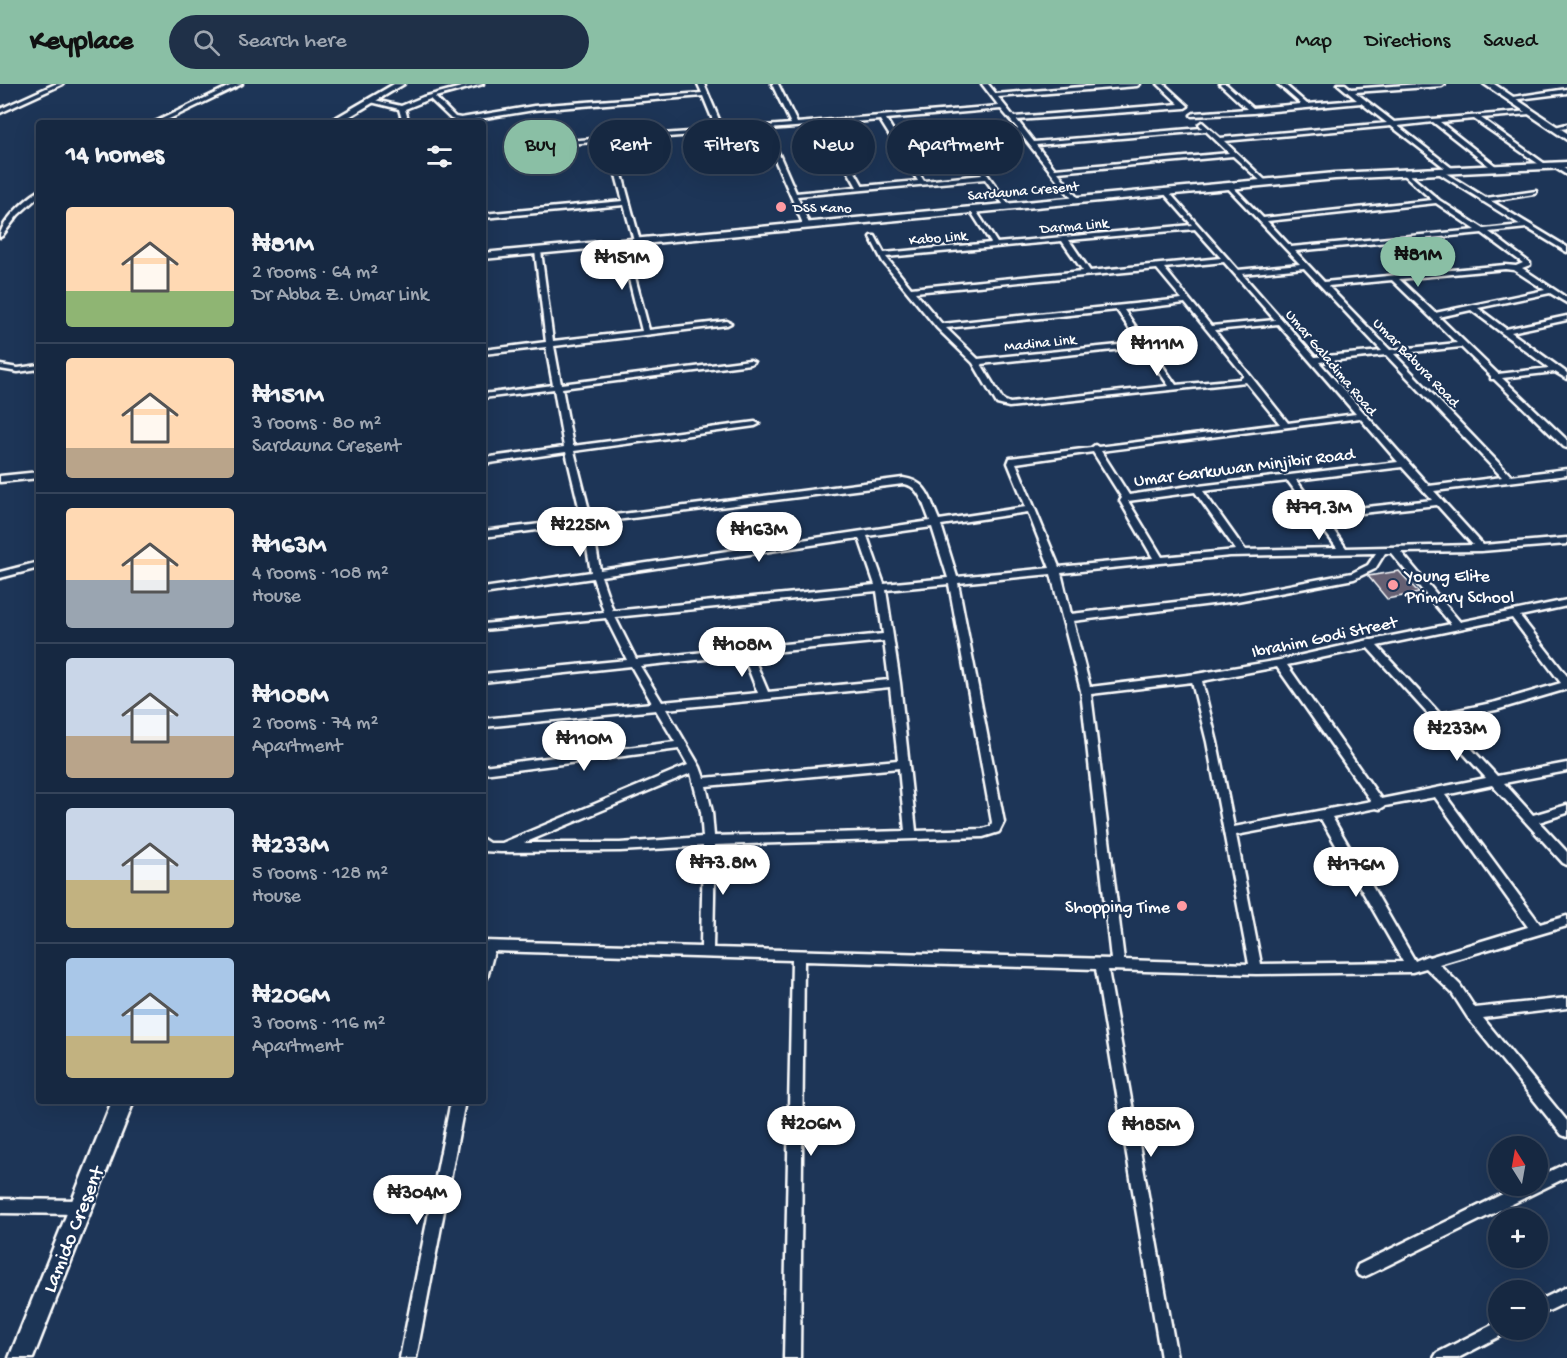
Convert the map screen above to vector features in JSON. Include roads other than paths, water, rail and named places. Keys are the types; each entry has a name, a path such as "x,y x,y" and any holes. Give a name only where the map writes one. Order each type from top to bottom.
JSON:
{"street":[{"path":"0,111 60,84"},
{"path":"162,120 239,84"},
{"path":"337,120 400,84"},
{"path":"370,101 402,108 480,84"},
{"path":"701,84 716,120"},
{"path":"775,84 793,120"},
{"path":"985,84 1012,119 1183,105"},
{"path":"994,96 1137,84"},
{"path":"1161,84 1264,182"},
{"path":"1223,84 1253,111"},
{"path":"1281,84 1306,106"},
{"path":"1341,84 1450,170"},
{"path":"1351,92 1442,84"},
{"path":"1488,84 1567,137"},
{"path":"1510,98 1567,91"},
{"path":"432,98 453,118 461,120 534,108 705,94"},
{"path":"1194,115 1363,101"},
{"path":"859,120 1002,107"},
{"path":"402,108 405,120"},
{"path":"1218,140 1530,112"},
{"path":"1475,117 1549,166 1567,173"},
{"path":"882,118 887,125"},
{"path":"1435,121 1495,168"},
{"path":"1554,128 1567,126"},
{"path":"1031,144 1207,129"},
{"path":"1023,134 1076,200"},
{"path":"1053,171 1234,154"},
{"name":"Sardauna Cresent","path":"486,256 1228,185 1437,170 1567,165"},
{"path":"780,166 807,226"},
{"path":"1437,170 1567,250"},
{"path":"1323,284 1505,267 1516,268 1528,264 1437,201 1404,172"},
{"path":"619,174 637,241"},
{"path":"853,174 861,189"},
{"path":"917,174 922,183"},
{"path":"984,174 1008,207"},
{"path":"792,195 986,177"},
{"name":"Umar Babura Road","path":"1228,185 1510,480"},
{"name":"Umar Galadima Road","path":"1165,191 1402,464 1481,548"},
{"path":"1483,200 1534,192"},
{"path":"0,235 3,224 36,196"},
{"path":"1261,220 1437,201"},
{"path":"486,216 626,202"},
{"path":"973,210 995,245"},
{"path":"1290,249 1528,226"},
{"name":"Darma Link","path":"995,245 1197,227"},
{"path":"873,237 885,261 940,326 976,362 1000,402 1010,405 1247,378"},
{"path":"1065,240 1088,273"},
{"path":"1555,243 1567,242"},
{"path":"623,243 645,333"},
{"name":"Kabo Link","path":"884,255 995,245"},
{"path":"538,251 550,345 569,449 587,520 596,574 610,616 633,662 695,768 700,782 709,841 707,952"},
{"path":"910,290 1225,260"},
{"path":"1236,272 1305,266"},
{"path":"1160,267 1286,425"},
{"path":"1516,268 1567,302"},
{"path":"1393,277 1567,445"},
{"path":"1432,316 1551,291"},
{"path":"940,326 1187,300"},
{"path":"1118,308 1174,388"},
{"path":"1473,308 1567,377"},
{"path":"1506,331 1567,318"},
{"path":"1208,328 1281,322"},
{"path":"486,352 727,323"},
{"name":"Madina Link","path":"976,362 1144,345"},
{"path":"1313,360 1461,345"},
{"path":"486,396 750,362"},
{"path":"0,367 18,369 36,367"},
{"path":"1494,377 1556,369"},
{"path":"1118,965 1086,692 1055,570 1012,463 1013,460 1360,416"},
{"path":"486,460 755,424"},
{"path":"1095,448 1126,498"},
{"name":"Umar Garkuwan Minjibir Road","path":"1159,560 1124,501 1126,498 1402,464"},
{"path":"1426,489 1567,472"},
{"path":"0,479 36,475"},
{"path":"1290,477 1344,551"},
{"path":"486,534 903,481 913,482 920,488 935,522 953,580 998,822 995,830 983,833 709,841 620,847 501,849 486,847"},
{"path":"1196,488 1243,553"},
{"path":"1317,515 1438,502"},
{"path":"486,591 1032,509"},
{"path":"862,534 881,588 895,683 910,836"},
{"path":"486,627 1243,553 1481,548 1567,542"},
{"path":"1394,550 1456,624"},
{"path":"1068,618 1237,598 1354,576 1372,568 1381,551"},
{"path":"0,575 36,566"},
{"name":"Ibrahim Godi Street","path":"1086,692 1196,678 1280,663 1456,624 1567,603"},
{"path":"1437,718 1496,706 1567,684 1512,613"},
{"path":"486,678 887,637"},
{"path":"1369,643 1567,860"},
{"path":"746,651 764,694"},
{"path":"1280,663 1380,805"},
{"path":"1196,678 1212,742 1256,969"},
{"path":"486,723 657,704 895,683"},
{"path":"486,770 682,745"},
{"path":"700,782 903,764"},
{"path":"1230,832 1380,805 1493,780 1567,767"},
{"path":"501,849 695,768"},
{"path":"1438,793 1537,930"},
{"path":"1530,820 1567,809"},
{"path":"1325,814 1412,967"},
{"path":"486,946 1256,969 1412,967 1567,921"},
{"path":"792,1358 798,956"},
{"path":"1427,961 1456,989 1472,1014 1567,1131"},
{"path":"1101,964 1169,1358"},
{"path":"1472,1014 1567,1003"},
{"name":"Lamido Cresent","path":"21,1358 122,1104"},
{"path":"408,1358 457,1104"},
{"path":"1548,1180 1567,1170"},
{"path":"1363,1270 1514,1196"},
{"path":"0,1206 81,1207"},
{"path":"1548,1304 1567,1294"},
{"path":"1442,1358 1488,1335"}],"place":[{"name":"DSS Kano","path":"781,207"},
{"name":"Young Elite Primary School","path":"1393,585"},
{"name":"Shopping Time","path":"1182,906"}]}
